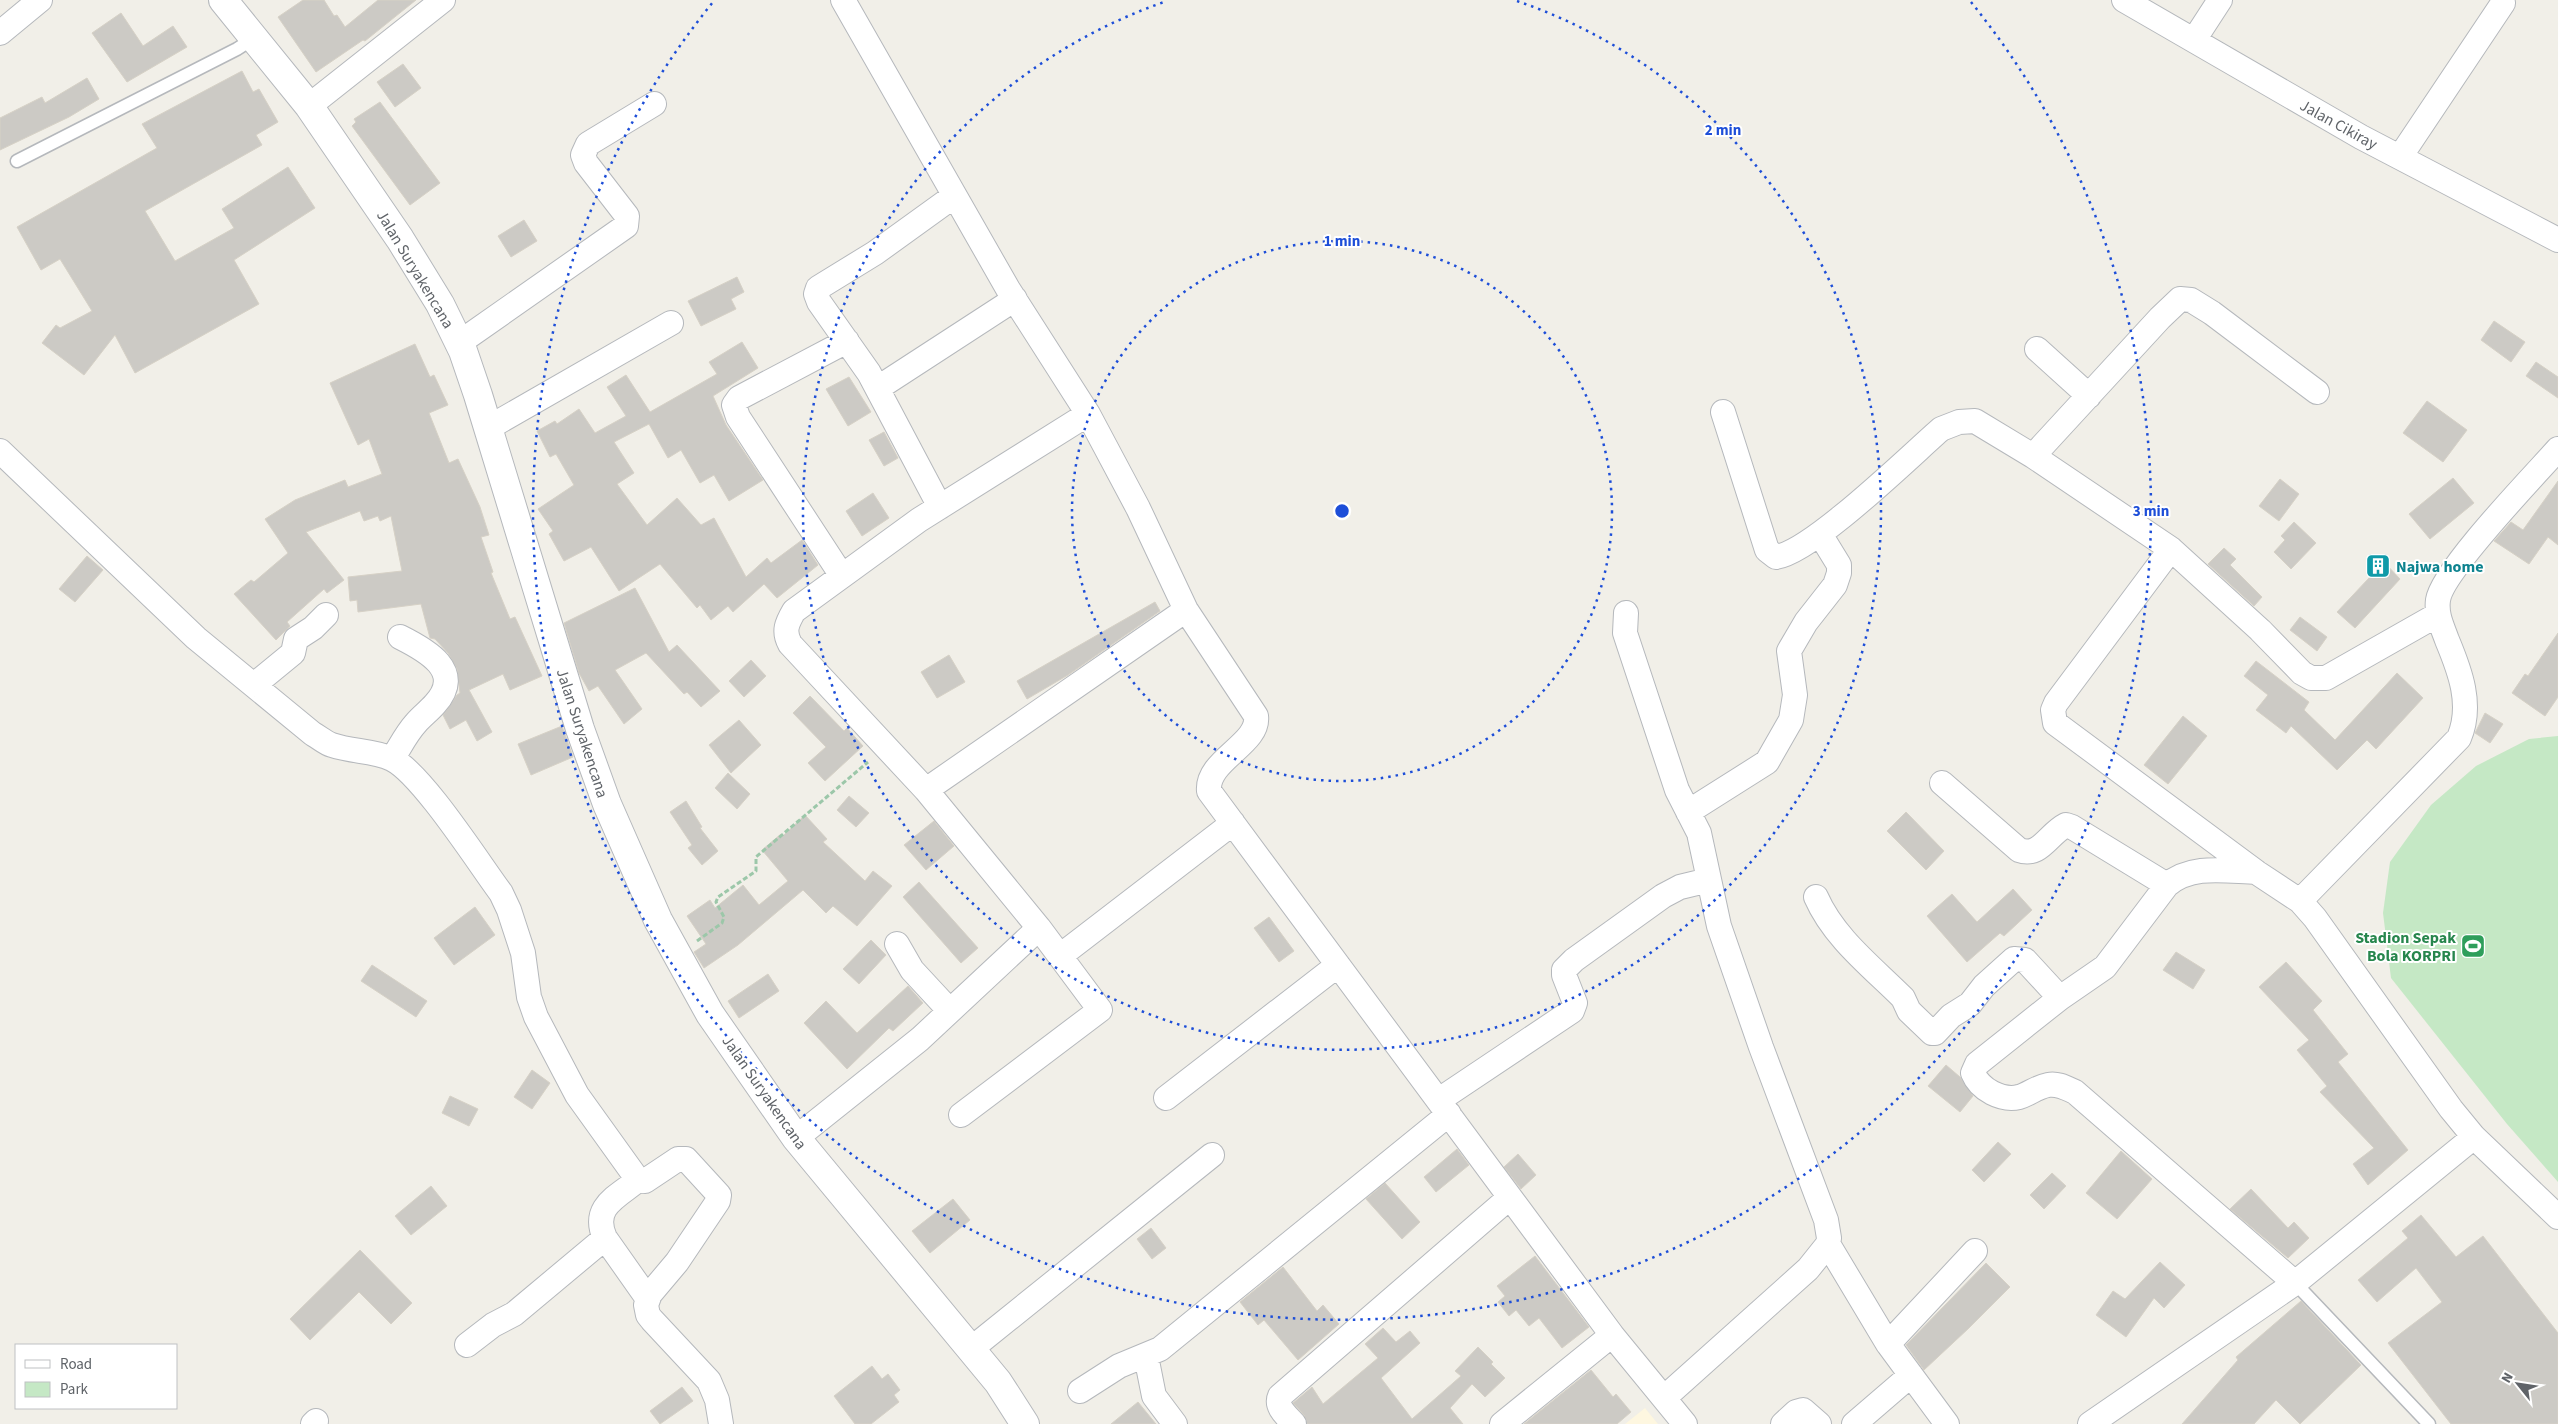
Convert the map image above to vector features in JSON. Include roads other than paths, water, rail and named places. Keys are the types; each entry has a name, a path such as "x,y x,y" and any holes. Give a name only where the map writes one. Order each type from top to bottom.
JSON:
{"street":[{"path":"0,33 40,0"},
{"name":"Jalan Suryakencana","path":"223,0 309,106 400,239 440,304 458,343 488,428 580,729 606,804 658,920 710,1014 796,1138 998,1382 1023,1423"},
{"path":"309,106 443,0"},
{"path":"843,0 1014,299 1088,414 1138,508 1186,610 1256,716 1255,729 1211,776 1209,791 1612,1335 1685,1424"},
{"name":"Jalan Cikiray","path":"2124,0 2400,158 2558,240"},
{"path":"2194,40 2220,0"},
{"path":"2400,158 2503,3"},
{"path":"458,343 626,226 627,216 586,163 583,155 588,144 654,104"},
{"path":"940,508 878,388 816,294 818,288 875,253 954,196"},
{"path":"2033,456 2176,302 2186,298 2212,313 2317,392"},
{"path":"878,388 1014,299"},
{"path":"488,428 671,323"},
{"path":"842,576 738,417 734,405 739,398 847,341"},
{"path":"2038,349 2088,396"},
{"path":"1723,412 1767,550 1776,557 1787,556 1820,534 1941,429 1951,424 1975,421 2033,456 2171,549 2260,630 2289,662 2311,678 2326,678 2437,615"},
{"path":"961,1115 1100,1010 1039,928 926,790 790,644 786,636 786,628 794,611 842,576 940,508 1088,414"},
{"path":"2300,901 2459,738 2466,716 2466,703 2457,664 2437,615 2438,598 2455,568 2558,449"},
{"path":"0,451 196,638 312,734 331,745 379,754 404,766 425,791 501,893 509,910 523,953 529,997 536,1017 578,1095 638,1180"},
{"path":"1688,812 1767,762 1791,720 1795,695 1789,651 1806,622 1836,584 1838,572 1839,565 1820,534"},
{"path":"2171,549 2056,703 2053,710 2055,723 2256,872 2300,901 2315,918 2451,1110 2474,1137 2558,1217"},
{"path":"926,790 1186,610"},
{"path":"1626,613 1625,633 1677,790 1699,833 1720,926 1757,1038 1826,1220 1829,1238 1828,1244 1808,1269 1664,1398"},
{"path":"254,685 293,653 296,639 313,628 326,615"},
{"path":"392,759 409,732 437,703 445,682 444,667 436,659 400,637"},
{"path":"1942,783 2018,850 2028,854 2036,851 2058,829 2066,825 2072,826 2167,885"},
{"path":"1060,956 1233,823"},
{"path":"2256,872 2194,870 2178,876 2167,885 2105,967 2060,998 1976,1064 1974,1068 1976,1079 1991,1092 2006,1098 2020,1097 2037,1088 2051,1084 2062,1086 2075,1092 2294,1283"},
{"path":"1080,1391 1119,1366 1160,1349 1444,1107 1572,1011 1575,1003 1564,975 1564,970 1574,960 1663,896 1680,887 1710,880"},
{"path":"1816,898 1824,916 1839,934 1903,998 1909,1011 1932,1033 1935,1033 1951,1016 1970,1004 1984,986 2014,959 2025,960 2060,998"},
{"path":"796,1138 887,1067 1039,928"},
{"path":"897,944 912,970 950,1011"},
{"path":"1166,1098 1338,965"},
{"path":"2090,1424 2294,1283 2474,1137"},
{"path":"971,1349 1212,1155"},
{"path":"648,1299 677,1262 718,1201 719,1195 686,1159 678,1159 645,1181 638,1180 606,1205 600,1216 600,1226 605,1238 648,1299 648,1314 652,1320 709,1382 717,1400 721,1424"},
{"path":"1294,1424 1279,1406 1280,1396 1509,1198"},
{"path":"467,1345 493,1325 514,1314 605,1238"},
{"path":"1828,1244 1888,1344 1947,1424"},
{"path":"1888,1344 1975,1250"},
{"path":"1502,1424 1612,1335"},
{"path":"1146,1356 1154,1396 1175,1424"},
{"path":"1854,1424 1911,1375"},
{"path":"1782,1424 1796,1412 1803,1410 1819,1424"}],"lane":[{"path":"17,161 237,49 254,38"},
{"path":"2294,1283 2429,1424"}],"place":[{"name":"Najwa home","path":"2378,566"},
{"name":"Stadion Sepak Bola KORPRI","path":"2473,946"}]}
